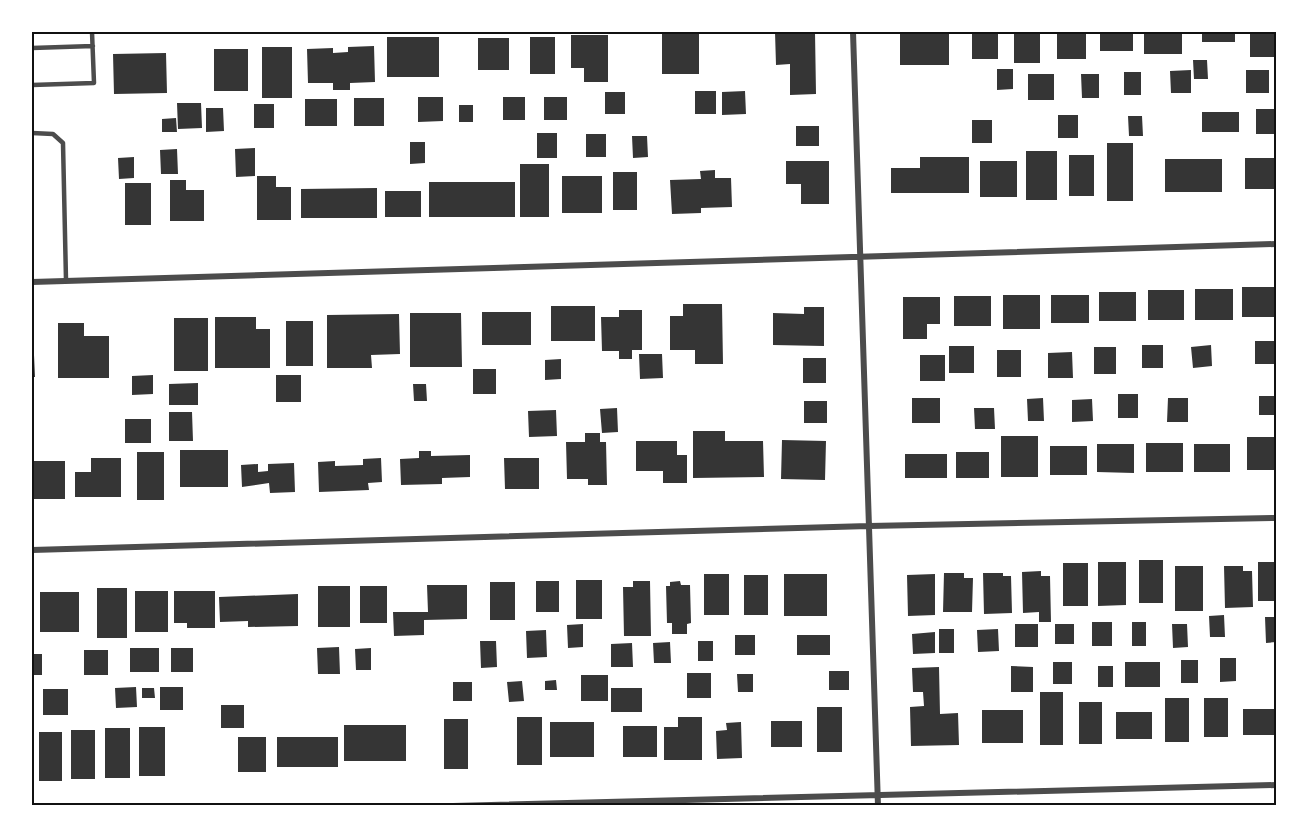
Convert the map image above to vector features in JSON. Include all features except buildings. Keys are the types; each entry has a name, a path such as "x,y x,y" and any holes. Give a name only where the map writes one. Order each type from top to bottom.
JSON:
{"street":[{"path":"853,32 878,806"},
{"path":"32,282 1276,244"},
{"path":"32,550 869,526 1276,518"},
{"path":"453,806 877,793 1276,785"}],"lane":[{"path":"32,85 94,83 92,32"},
{"path":"32,48 93,46"},
{"path":"32,133 53,134 63,143 66,280"}]}
